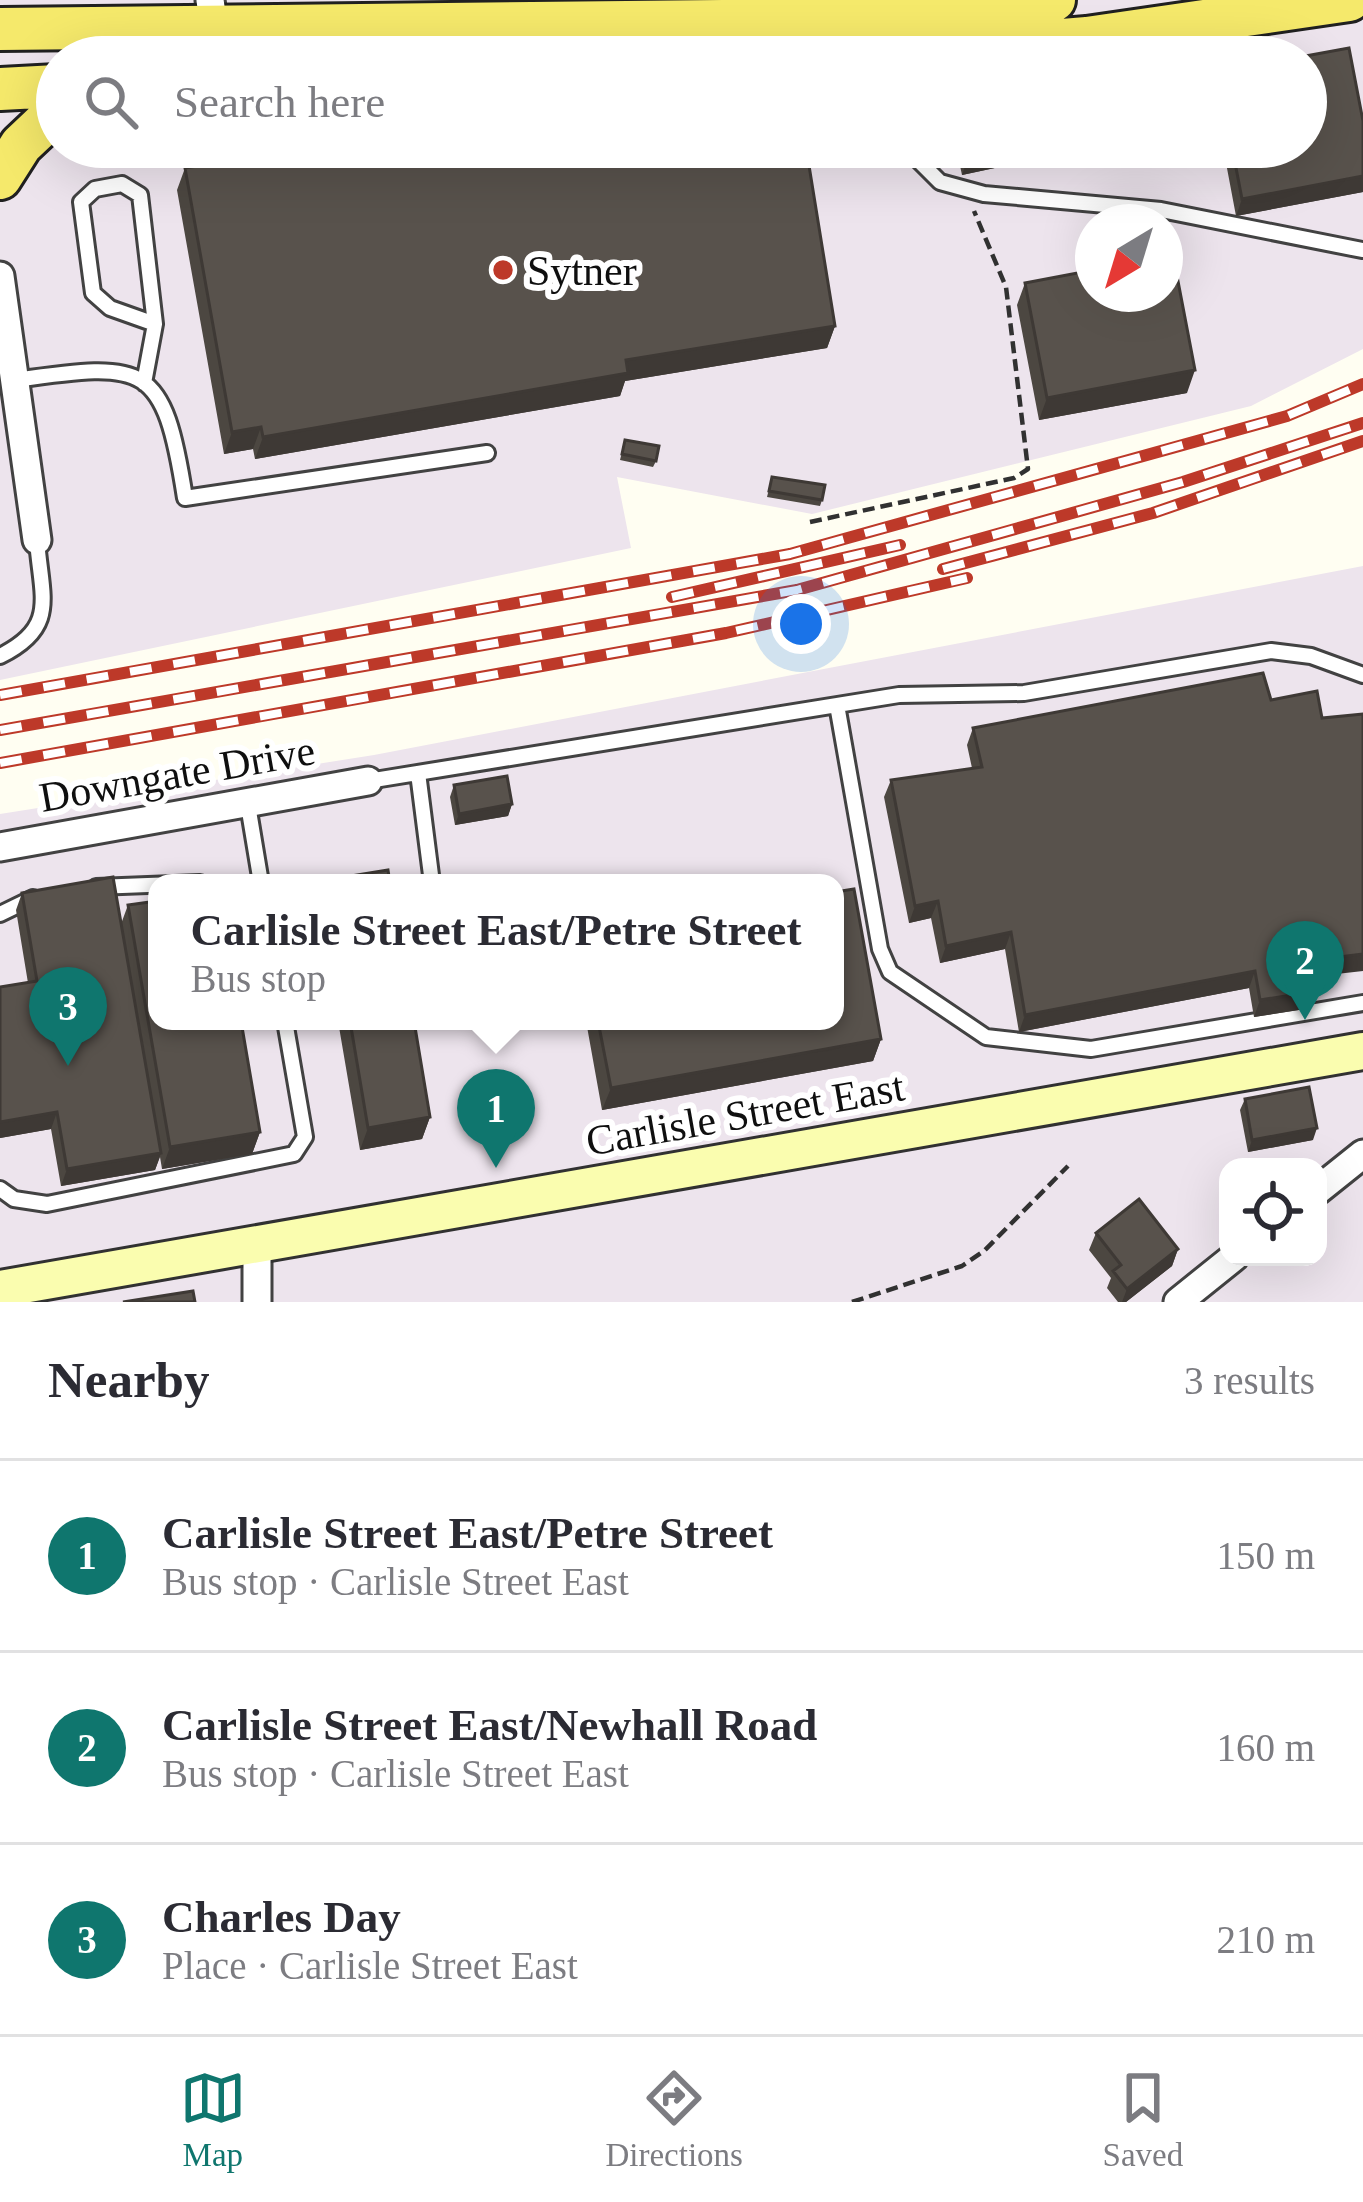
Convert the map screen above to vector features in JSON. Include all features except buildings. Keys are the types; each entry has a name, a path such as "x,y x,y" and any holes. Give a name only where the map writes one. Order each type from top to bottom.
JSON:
{"main road":[{"path":"0,29 117,13 214,27 294,11 812,20 1054,0"},
{"path":"1091,36 1349,0"},
{"path":"0,88 36,87"},
{"path":"0,178 36,131"},
{"name":"Carlisle Street East","path":"18,1292 1363,1051"}],"street":[{"path":"1,288 12,395 37,540"},
{"name":"Downgate Drive","path":"0,847 368,781"},
{"path":"1327,1183 1363,1154"},
{"path":"257,1246 257,1302"},
{"path":"1178,1302 1223,1266"}],"lane":[{"path":"930,168 940,182 962,188 1054,203 1161,210 1362,250"},
{"path":"144,383 155,324 140,196 122,184 94,189 81,202 93,293 110,308 155,324"},
{"path":"12,395 104,367 127,370 159,396 174,425 185,497 487,453"},
{"path":"0,656 29,641 43,620 37,540"},
{"path":"368,781 899,695 1024,693 1271,651 1311,656 1363,674"},
{"path":"837,706 864,881 890,972 986,1037 1091,1049 1363,1003"},
{"path":"418,773 431,874"},
{"path":"248,805 260,874"},
{"path":"89,888 148,885"},
{"path":"0,914 23,900 45,896"},
{"path":"0,1189 14,1199 47,1204 294,1154 305,1137 287,1030"}],"path":[{"path":"810,522 1014,478 1028,469 1006,287 962,188"},
{"path":"853,1302 962,1266 1067,1166"}],"shaded area":[{"path":"0,0 1363,0 1363,349 1251,406 812,514 617,477 631,548 0,680"},
{"path":"1363,566 1363,1302 0,1302 0,814 374,755"}],"railway":[{"path":"0,695 790,554 1287,416 1363,384"},
{"path":"0,730 797,590 1183,482 1363,423"},
{"path":"943,569 1153,513 1363,441"},
{"path":"672,597 900,545"},
{"path":"0,763 726,633 967,578"}],"place":[{"name":"Sytner","path":"503,270"},
{"name":"Carlisle Street East/Newhall Road","path":"1305,1020"},
{"name":"Charles Day","path":"68,1066"},
{"name":"Carlisle Street East/Petre Street","path":"496,1168"}]}
